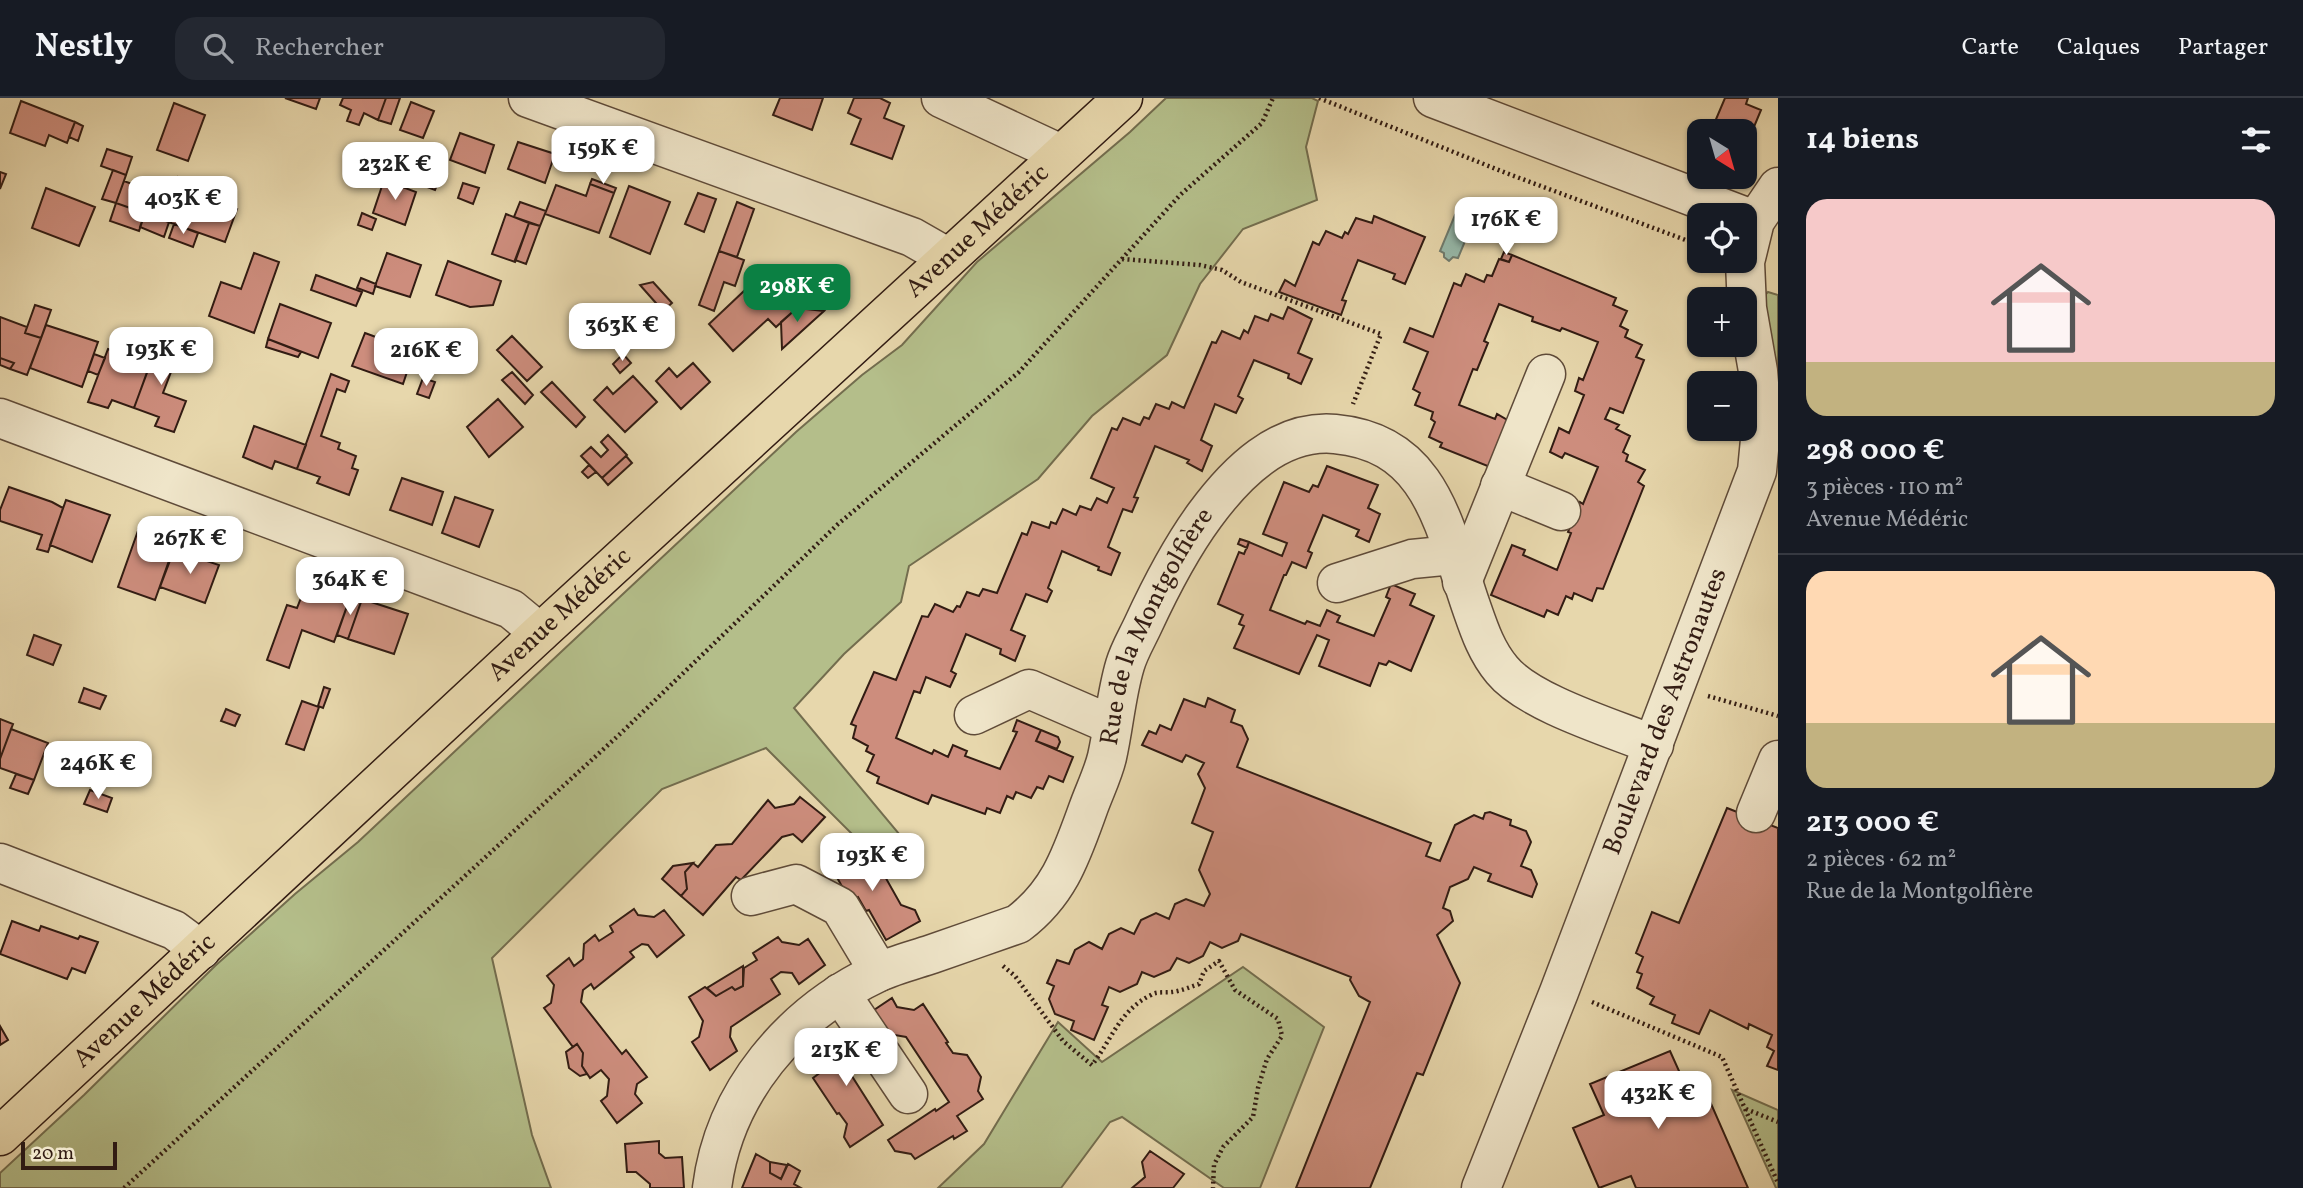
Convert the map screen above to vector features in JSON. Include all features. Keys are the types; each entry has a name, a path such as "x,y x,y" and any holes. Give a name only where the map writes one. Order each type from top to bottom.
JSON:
{"main road":[{"name":"Avenue Médéric","path":"2,1130 201,950 540,633 1123,98"}],"street":[{"path":"528,98 912,237 947,257"},
{"path":"941,98 1061,154"},
{"path":"1433,98 1708,203"},
{"path":"1757,218 1778,187"},
{"name":"Boulevard des Astronautes","path":"1481,1188 1758,471 1762,419 1758,371 1747,308 1745,273"},
{"path":"1337,583 1412,559 1458,568 1500,486 1546,374"},
{"path":"0,418 512,609 540,633"},
{"name":"Rue de la Montgolfière","path":"712,1188 724,1138 739,1103 759,1069 787,1035 824,1003 879,972 1017,924 1037,909 1055,887 1070,858 1107,759 1126,662 1166,574 1206,514 1246,469 1269,450 1297,438 1326,433 1360,436 1387,448 1411,466 1428,489 1483,642 1503,671 1524,690 1543,700 1654,745"},
{"path":"1500,486 1561,511"},
{"path":"974,715 1028,690 1112,725"},
{"path":"1756,813 1778,760"},
{"path":"0,863 174,930 201,950"},
{"path":"751,896 796,884 840,907 879,972"},
{"path":"840,993 908,1094"}],"path":[{"path":"124,1188 620,734 837,525 1019,372 1180,195 1262,122 1273,98"},
{"path":"1320,98 1506,173 1687,241"},
{"path":"1122,259 1188,263 1222,270 1241,282 1381,334 1342,435"},
{"path":"1676,689 1721,698 1778,716"},
{"path":"973,939 1015,976 1063,1041 1092,1065 1116,1024 1129,1009 1153,993 1175,992 1199,984 1204,971 1219,961 1235,990 1278,1019 1282,1036 1267,1059 1253,1117 1223,1147 1214,1165 1213,1188"},
{"path":"1582,998 1722,1057 1778,1183"},
{"path":"1746,1109 1778,1122"}],"green space":[{"path":"1166,98 1312,98 1318,101 1306,147 1317,200 1243,229 1200,284 1167,355 1092,416 1038,479 909,566 901,602 844,654 794,708 900,835 873,855 766,748 662,789 492,958 532,1135 551,1188 0,1188 0,1173 215,966 358,842 796,432 862,375 902,345 977,262"},
{"path":"1768,292 1778,295 1778,428 1764,296"},
{"path":"1243,967 1324,1027 1260,1188 1224,1188 1122,1117 1110,1122 1061,1188 938,1188 984,1144 1058,1022 1102,1062"},
{"path":"1732,1090 1778,1110 1778,1188 1776,1188"}],"shaded area":[{"path":"1455,215 1473,222 1458,258 1453,257 1449,261 1440,251"}],"building":[{"path":"285,98 320,98 316,109"},
{"path":"343,98 386,98 378,120 364,113 359,125 347,121 351,110 340,105"},
{"path":"386,98 400,98 391,124 378,120"},
{"path":"780,98 823,98 812,130 773,115"},
{"path":"854,98 880,98 890,103 884,118 904,126 892,159 851,144 861,119 848,113"},
{"path":"1725,98 1748,98 1746,104 1761,110 1757,120 1716,119"},
{"path":"21,101 75,122 67,143 49,135 45,146 10,133"},
{"path":"411,102 434,111 423,138 400,130"},
{"path":"174,103 205,115 188,161 157,150"},
{"path":"75,122 83,126 78,141 69,137"},
{"path":"460,133 494,145 485,173 450,160"},
{"path":"518,142 555,154 545,183 508,169"},
{"path":"107,149 132,157 126,175 101,166"},
{"path":"428,159 445,166 435,190 419,184"},
{"path":"409,164 425,169 419,184 403,178"},
{"path":"113,170 126,175 116,203 102,199"},
{"path":"0,172 6,174 0,189"},
{"path":"178,177 186,179 171,223 116,203 124,181 162,195 168,181 176,184"},
{"path":"592,179 616,188 614,193 590,184"},
{"path":"384,180 416,192 405,225 373,213"},
{"path":"463,183 479,188 473,204 458,198"},
{"path":"590,184 614,193 599,233 545,214 556,185 586,196"},
{"path":"629,186 670,202 650,254 610,237"},
{"path":"46,188 95,207 79,246 32,228"},
{"path":"183,188 237,209 225,242 171,223"},
{"path":"698,193 716,199 704,232 685,224"},
{"path":"520,202 546,211 540,226 514,217"},
{"path":"737,202 754,209 737,257 719,251"},
{"path":"116,203 145,213 139,231 110,221"},
{"path":"145,213 169,222 164,237 140,227"},
{"path":"362,213 376,219 372,230 358,225"},
{"path":"506,214 529,223 515,262 492,254"},
{"path":"1374,216 1425,237 1405,284 1393,279 1395,274 1358,260 1342,300 1346,301 1341,315 1279,292 1285,280 1295,286 1313,242 1319,245 1326,231 1342,238 1345,232 1348,234 1356,218 1372,223"},
{"path":"529,223 540,226 526,264 515,260"},
{"path":"174,224 198,233 193,247 169,238"},
{"path":"719,251 744,260 735,286 724,282 714,311 699,305"},
{"path":"1504,252 1512,255 1509,262 1501,259"},
{"path":"254,253 279,262 254,333 209,316 221,282 241,289"},
{"path":"387,253 421,265 410,297 375,286"},
{"path":"1512,255 1616,298 1613,305 1627,311 1620,326 1628,330 1625,337 1642,345 1636,357 1644,360 1623,413 1610,408 1605,419 1619,425 1616,429 1630,436 1623,452 1628,455 1626,461 1645,470 1638,482 1644,486 1603,589 1597,588 1592,601 1574,593 1572,599 1566,596 1558,615 1547,610 1544,617 1491,595 1512,545 1525,550 1523,555 1557,570 1571,533 1568,532 1598,467 1565,453 1562,458 1550,452 1559,428 1569,433 1584,395 1575,391 1579,378 1583,380 1598,342 1562,328 1560,331 1532,321 1533,317 1499,304 1484,341 1488,343 1477,370 1473,369 1459,405 1495,419 1497,414 1509,421 1490,467 1440,447 1442,443 1429,437 1435,422 1431,419 1433,412 1415,405 1420,393 1413,389 1428,352 1404,342 1410,328 1433,337 1454,283 1461,286 1466,274 1484,282 1487,275 1492,276 1499,259 1509,262"},
{"path":"448,261 501,281 493,305 470,307 436,295"},
{"path":"316,275 362,292 356,306 311,290"},
{"path":"361,278 376,284 373,294 357,288"},
{"path":"653,282 672,303 663,311 640,285"},
{"path":"755,287 780,290 797,308 776,327 768,319 733,351 709,324 744,291 747,294"},
{"path":"280,304 331,323 318,358 268,339"},
{"path":"35,305 51,310 41,338 25,333"},
{"path":"1288,307 1312,319 1298,353 1312,359 1301,384 1288,378 1289,374 1254,360 1238,396 1243,399 1236,413 1215,404 1201,440 1212,446 1202,471 1187,463 1189,460 1155,446 1134,497 1138,498 1132,512 1123,509 1108,547 1120,553 1111,575 1062,551 1048,588 1052,591 1047,602 1026,594 1011,630 1025,636 1015,661 1000,654 1001,649 966,634 951,671 956,674 950,687 926,677 920,693 914,691 896,738 932,754 934,750 948,757 953,745 967,751 965,756 1000,769 1017,732 1013,731 1017,720 1041,730 1036,741 1073,757 1063,782 1049,776 1043,789 1037,787 1031,798 1016,792 1013,799 1007,796 1000,813 987,808 985,814 932,795 928,804 877,783 879,777 867,771 874,755 866,751 868,746 853,738 856,726 851,724 874,672 896,680 922,616 928,617 935,604 953,612 957,606 960,607 967,592 979,596 983,589 997,593 1022,533 1027,535 1032,522 1049,528 1051,522 1056,524 1063,509 1076,515 1080,506 1091,510 1097,498 1107,503 1114,488 1091,478 1112,428 1117,430 1123,418 1140,425 1144,417 1149,419 1156,404 1169,409 1172,402 1184,408 1212,342 1216,343 1222,331 1240,339 1244,330 1248,333 1255,316 1268,321 1271,314 1283,319"},
{"path":"797,308 824,311 782,349 781,322"},
{"path":"0,317 27,327 25,333 41,338 27,375 10,369 14,363 0,358"},
{"path":"46,325 98,342 82,387 30,368"},
{"path":"365,333 414,351 403,384 352,366"},
{"path":"161,335 182,343 163,393 186,401 174,432 155,426 159,417 134,408"},
{"path":"512,336 542,367 527,381 497,350"},
{"path":"268,339 301,352 298,357 266,347"},
{"path":"108,349 150,364 134,408 112,400 108,408 88,402"},
{"path":"94,354 105,358 98,375 88,371"},
{"path":"623,354 631,363 620,373 613,364"},
{"path":"0,358 14,363 10,369 0,365"},
{"path":"693,363 710,382 681,409 656,381 669,368 677,377"},
{"path":"512,372 533,395 525,404 502,380"},
{"path":"331,374 349,381 345,392 337,389 321,436 340,443 338,449 356,456 352,468 358,470 349,495 317,483 320,477 297,469"},
{"path":"633,376 657,402 625,432 594,400 607,387 613,394"},
{"path":"423,378 435,382 429,398 417,394"},
{"path":"552,382 585,417 576,427 541,392"},
{"path":"498,399 523,427 489,457 467,427"},
{"path":"254,426 306,445 297,469 275,461 272,469 243,457"},
{"path":"608,435 627,455 602,478 581,456 591,447 601,457 608,450 601,442"},
{"path":"626,456 632,463 608,485 602,478"},
{"path":"589,465 596,472 588,478 582,472"},
{"path":"1327,466 1378,485 1368,508 1380,514 1369,542 1356,536 1359,530 1323,515 1308,551 1312,553 1306,568 1292,562 1270,610 1305,624 1307,621 1320,626 1327,610 1340,616 1337,622 1374,636 1390,599 1386,597 1391,584 1415,594 1410,605 1434,616 1411,671 1389,661 1386,665 1379,663 1370,686 1319,666 1329,640 1317,635 1299,674 1234,648 1244,626 1239,624 1243,615 1218,604 1239,552 1244,554 1249,542 1282,556 1287,543 1263,534 1284,482 1309,492 1313,485 1318,487"},
{"path":"402,478 443,492 432,525 390,510"},
{"path":"9,487 63,508 48,552 37,549 42,535 0,521 0,510"},
{"path":"455,497 493,510 479,547 442,533"},
{"path":"66,500 110,515 92,562 50,545"},
{"path":"139,528 176,541 155,600 118,587"},
{"path":"1240,539 1249,542 1247,548 1238,544"},
{"path":"174,550 219,565 205,603 160,587"},
{"path":"308,580 351,595 334,642 302,630 289,668 267,660 287,605 297,608"},
{"path":"351,595 362,599 348,639 337,635"},
{"path":"362,599 408,614 394,654 348,639"},
{"path":"34,635 61,645 53,665 27,655"},
{"path":"324,687 330,689 323,708 318,706"},
{"path":"84,688 106,696 100,709 79,702"},
{"path":"1208,698 1235,710 1231,722 1242,726 1248,739 1237,767 1431,843 1426,856 1440,861 1455,825 1474,815 1483,819 1485,813 1490,812 1511,820 1510,825 1526,831 1531,842 1521,866 1531,870 1537,884 1532,897 1488,881 1491,874 1474,867 1468,879 1450,887 1443,908 1450,911 1453,921 1437,935 1460,983 1423,1075 1417,1073 1370,1188 1296,1188 1370,1002 1359,996 1351,977 1241,934 1238,941 1222,948 1210,942 1203,956 1189,963 1177,958 1170,970 1154,977 1142,972 1137,984 1120,992 1109,987 1102,1005 1108,1007 1094,1040 1071,1030 1074,1021 1055,1014 1049,999 1054,986 1047,983 1057,960 1069,964 1075,950 1089,942 1102,949 1109,934 1121,928 1134,934 1141,920 1156,913 1169,919 1175,904 1186,899 1204,906 1210,894 1199,870 1213,832 1192,823 1205,788 1198,774 1204,763 1186,755 1182,762 1142,745 1149,731 1156,734 1160,725 1171,730 1184,699 1205,707"},
{"path":"302,701 319,707 304,750 286,744"},
{"path":"226,709 240,715 235,726 221,721"},
{"path":"0,719 13,724 0,759"},
{"path":"11,729 48,743 34,780 0,768 0,759"},
{"path":"1041,730 1058,737 1060,742 1057,749 1036,741"},
{"path":"16,774 34,780 28,794 10,788"},
{"path":"90,790 112,798 107,812 84,804"},
{"path":"800,797 825,817 802,842 793,834 782,837 741,880 736,877 703,915 681,896 687,889 685,872 693,863 698,867 716,845 732,844 768,800 775,808 794,804"},
{"path":"1727,808 1778,828 1778,1070 1767,1066 1774,1051 1767,1047 1772,1035 1749,1024 1748,1029 1710,1010 1699,1034 1672,1023 1675,1015 1650,1004 1654,997 1637,988 1642,974 1637,972 1643,957 1636,953 1652,912 1679,923"},
{"path":"853,846 865,867 883,873 901,905 915,910 920,921 886,940 869,910 866,911 858,897 850,901 834,872 831,874 824,861"},
{"path":"693,863 685,872 687,889 681,896 662,879 673,866"},
{"path":"634,909 638,915 654,917 664,910 684,935 657,957 648,945 642,944 630,952 634,957 594,989 591,984 583,990 581,1002 622,1054 626,1050 647,1077 637,1084 635,1094 642,1103 617,1123 601,1101 607,1096 609,1079 601,1070 590,1078 582,1066 583,1053 577,1044 573,1047 544,1008 551,1003 554,985 547,976 569,958 574,966 583,959 584,944 595,935 599,941 613,932 610,926"},
{"path":"12,921 39,931 41,926 78,939 80,936 98,942 85,973 72,968 67,979 0,954"},
{"path":"778,937 782,942 799,945 808,939 825,965 799,984 792,973 781,972 771,979 780,994 731,1027 730,1037 737,1051 710,1070 692,1042 699,1037 703,1021 689,997 705,987 716,996 732,987 735,990 743,986 744,968 757,960 753,953"},
{"path":"743,966 743,986 735,990 732,987 716,996 707,988"},
{"path":"892,998 897,1007 914,1010 923,1004 953,1053 967,1055 981,1077 978,1091 983,1099 957,1116 967,1131 954,1139 953,1136 915,1159 911,1154 895,1151 888,1140 949,1102 906,1037 895,1035 885,1042 868,1014"},
{"path":"0,1026 8,1040 0,1045"},
{"path":"845,1029 862,1056 852,1063 850,1073 883,1125 850,1147 844,1137 847,1124 813,1078 821,1072 825,1055 819,1046"},
{"path":"577,1044 583,1053 582,1066 587,1074 580,1076 569,1068 566,1052"},
{"path":"1670,1051 1683,1080 1698,1074 1748,1188 1636,1188 1631,1176 1599,1188 1573,1128 1604,1115 1590,1084"},
{"path":"659,1141 659,1153 665,1158 682,1157 684,1188 650,1188 650,1184 636,1172 627,1172 625,1144"},
{"path":"1150,1151 1184,1174 1173,1188 1132,1188 1145,1177 1142,1162"},
{"path":"756,1154 770,1162 770,1173 781,1179 788,1164 800,1171 794,1184 801,1188 742,1188"},
{"path":"770,1162 787,1165 781,1179 770,1173"}]}
